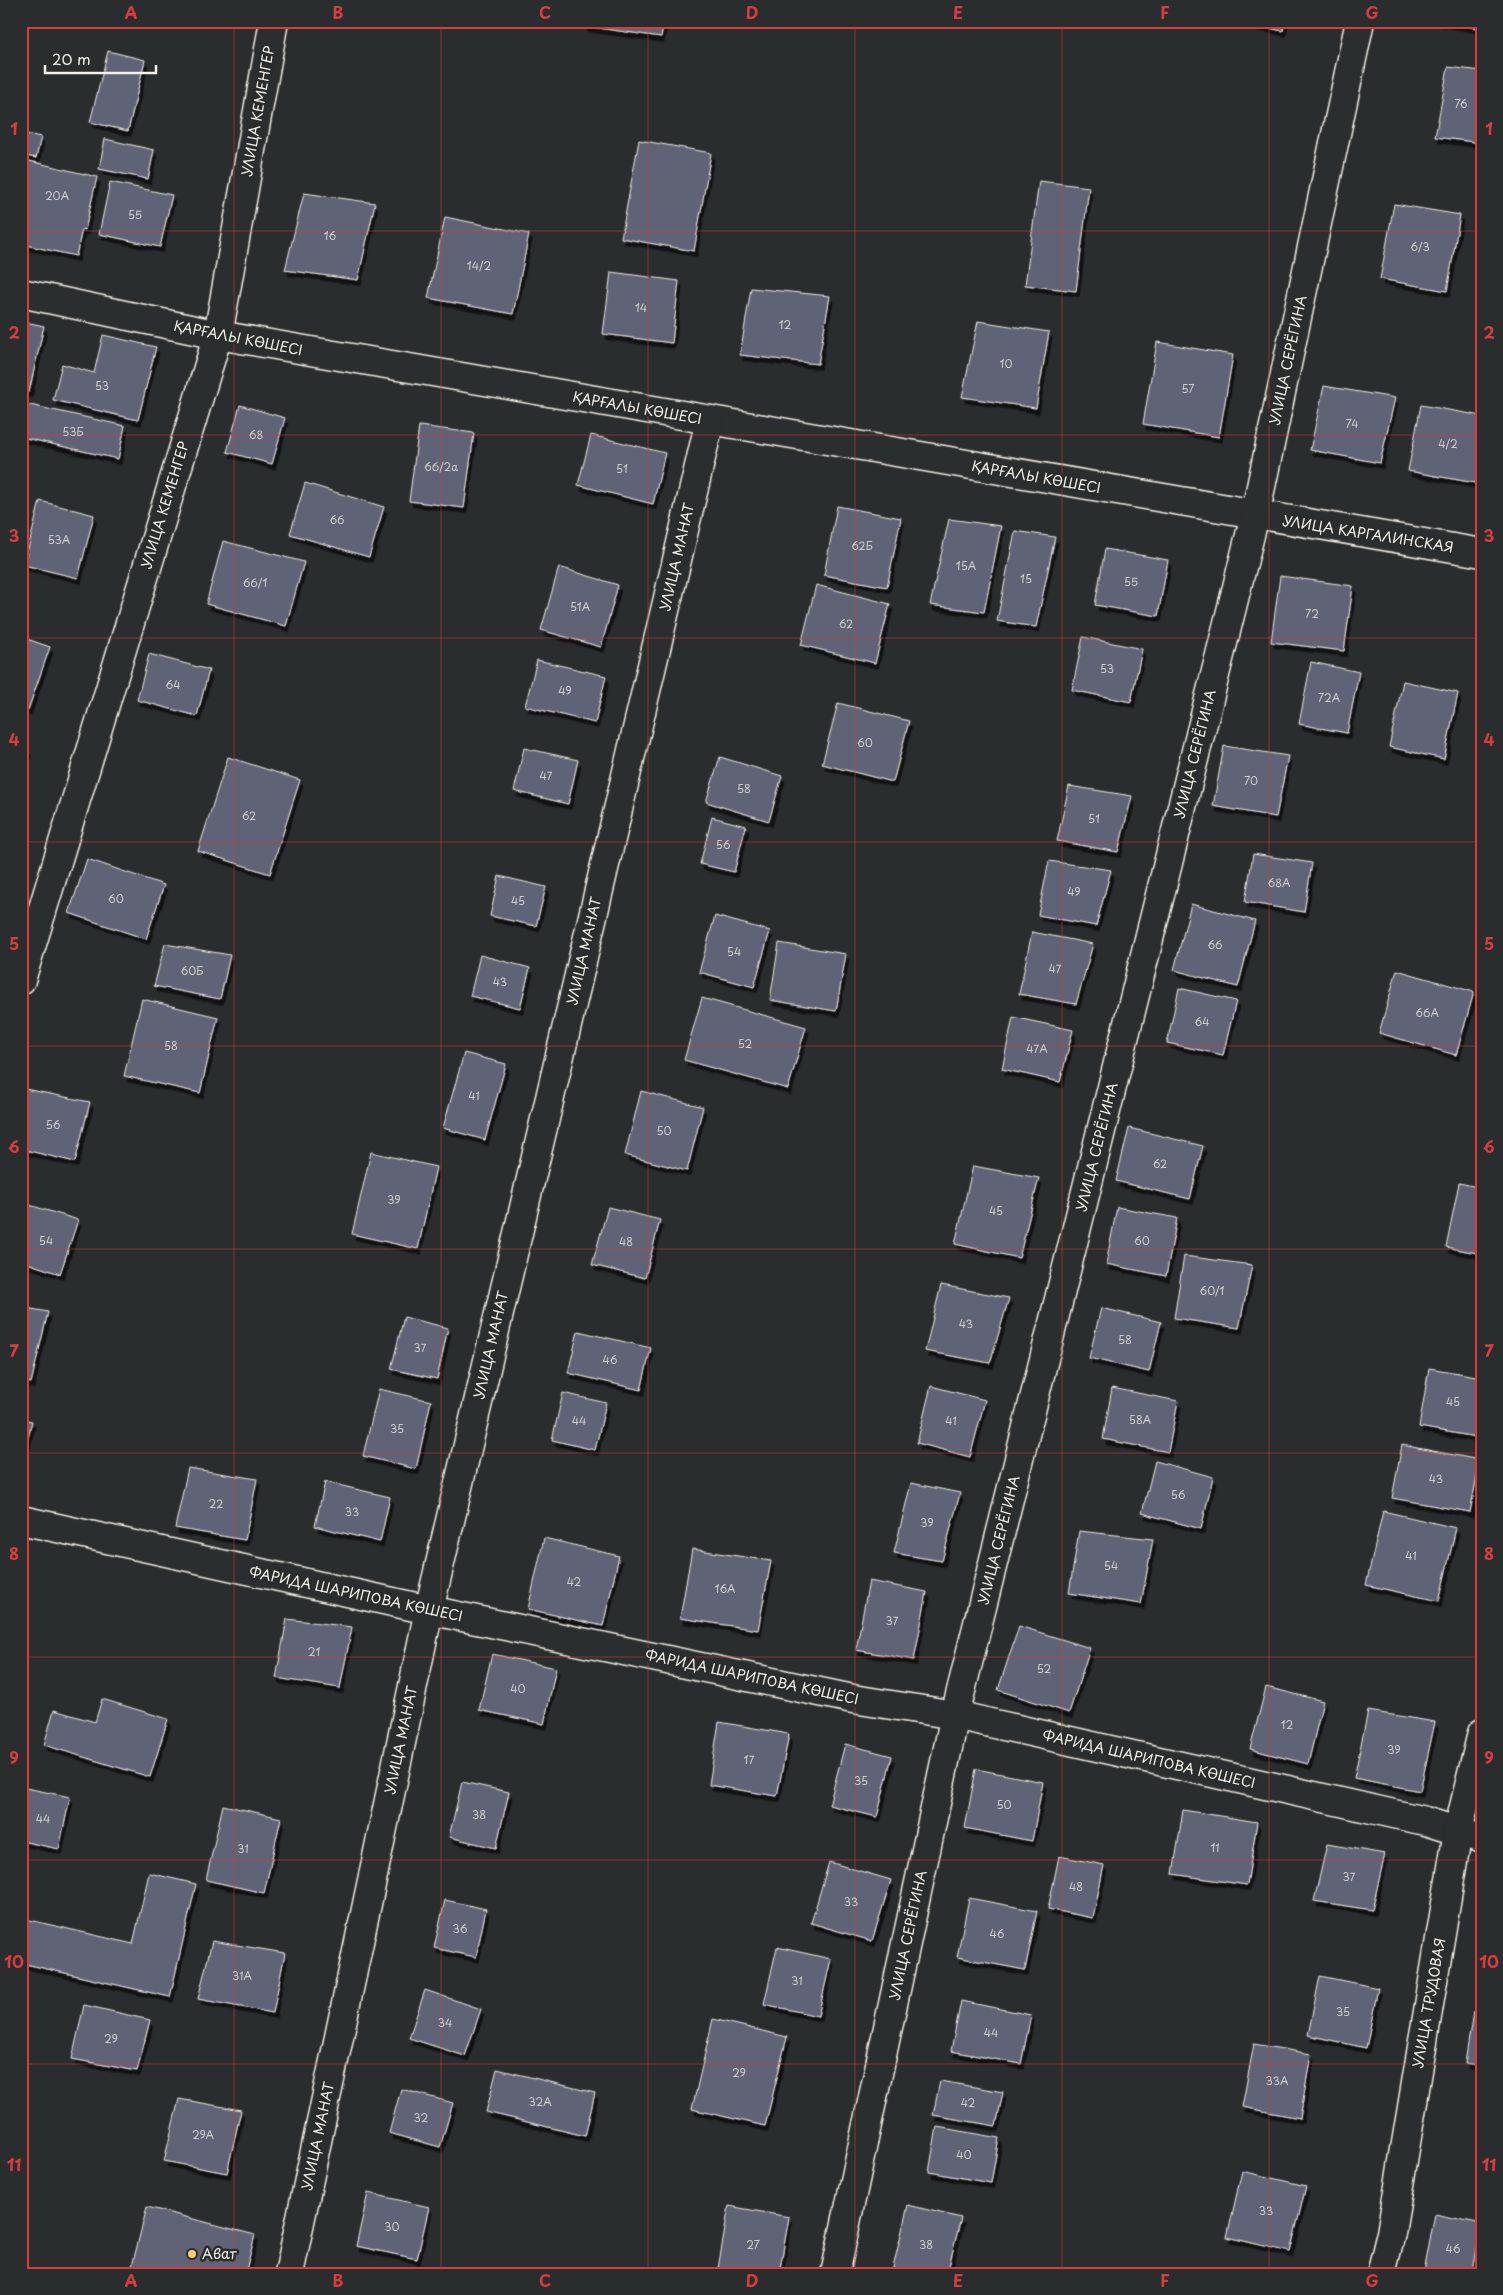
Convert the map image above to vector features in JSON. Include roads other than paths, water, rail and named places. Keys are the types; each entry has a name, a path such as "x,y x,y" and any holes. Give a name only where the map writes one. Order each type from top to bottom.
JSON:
{"street":[{"name":"УЛИЦА КЕМЕНГЕР","path":"21,980 218,335 274,21"},
{"name":"УЛИЦА СЕРЁГИНА","path":"836,2274 955,1715 1255,516 1360,21"},
{"name":"ҚАРҒАЛЫ КӨШЕСІ","path":"21,292 218,335 1255,516"},
{"name":"УЛИЦА МАНАТ","path":"289,2274 429,1610 710,420"},
{"name":"УЛИЦА КАРГАЛИНСКАЯ","path":"1255,516 1482,553"},
{"name":"ФАРИДА ШАРИПОВА КӨШЕСІ","path":"21,1520 429,1610 853,1699 955,1715 1425,1820 1470,1835"},
{"name":"УЛИЦА ТРУДОВАЯ","path":"1381,2274 1470,1835 1482,1734"}],"place":[{"name":"Ават","path":"192,2254"}]}
